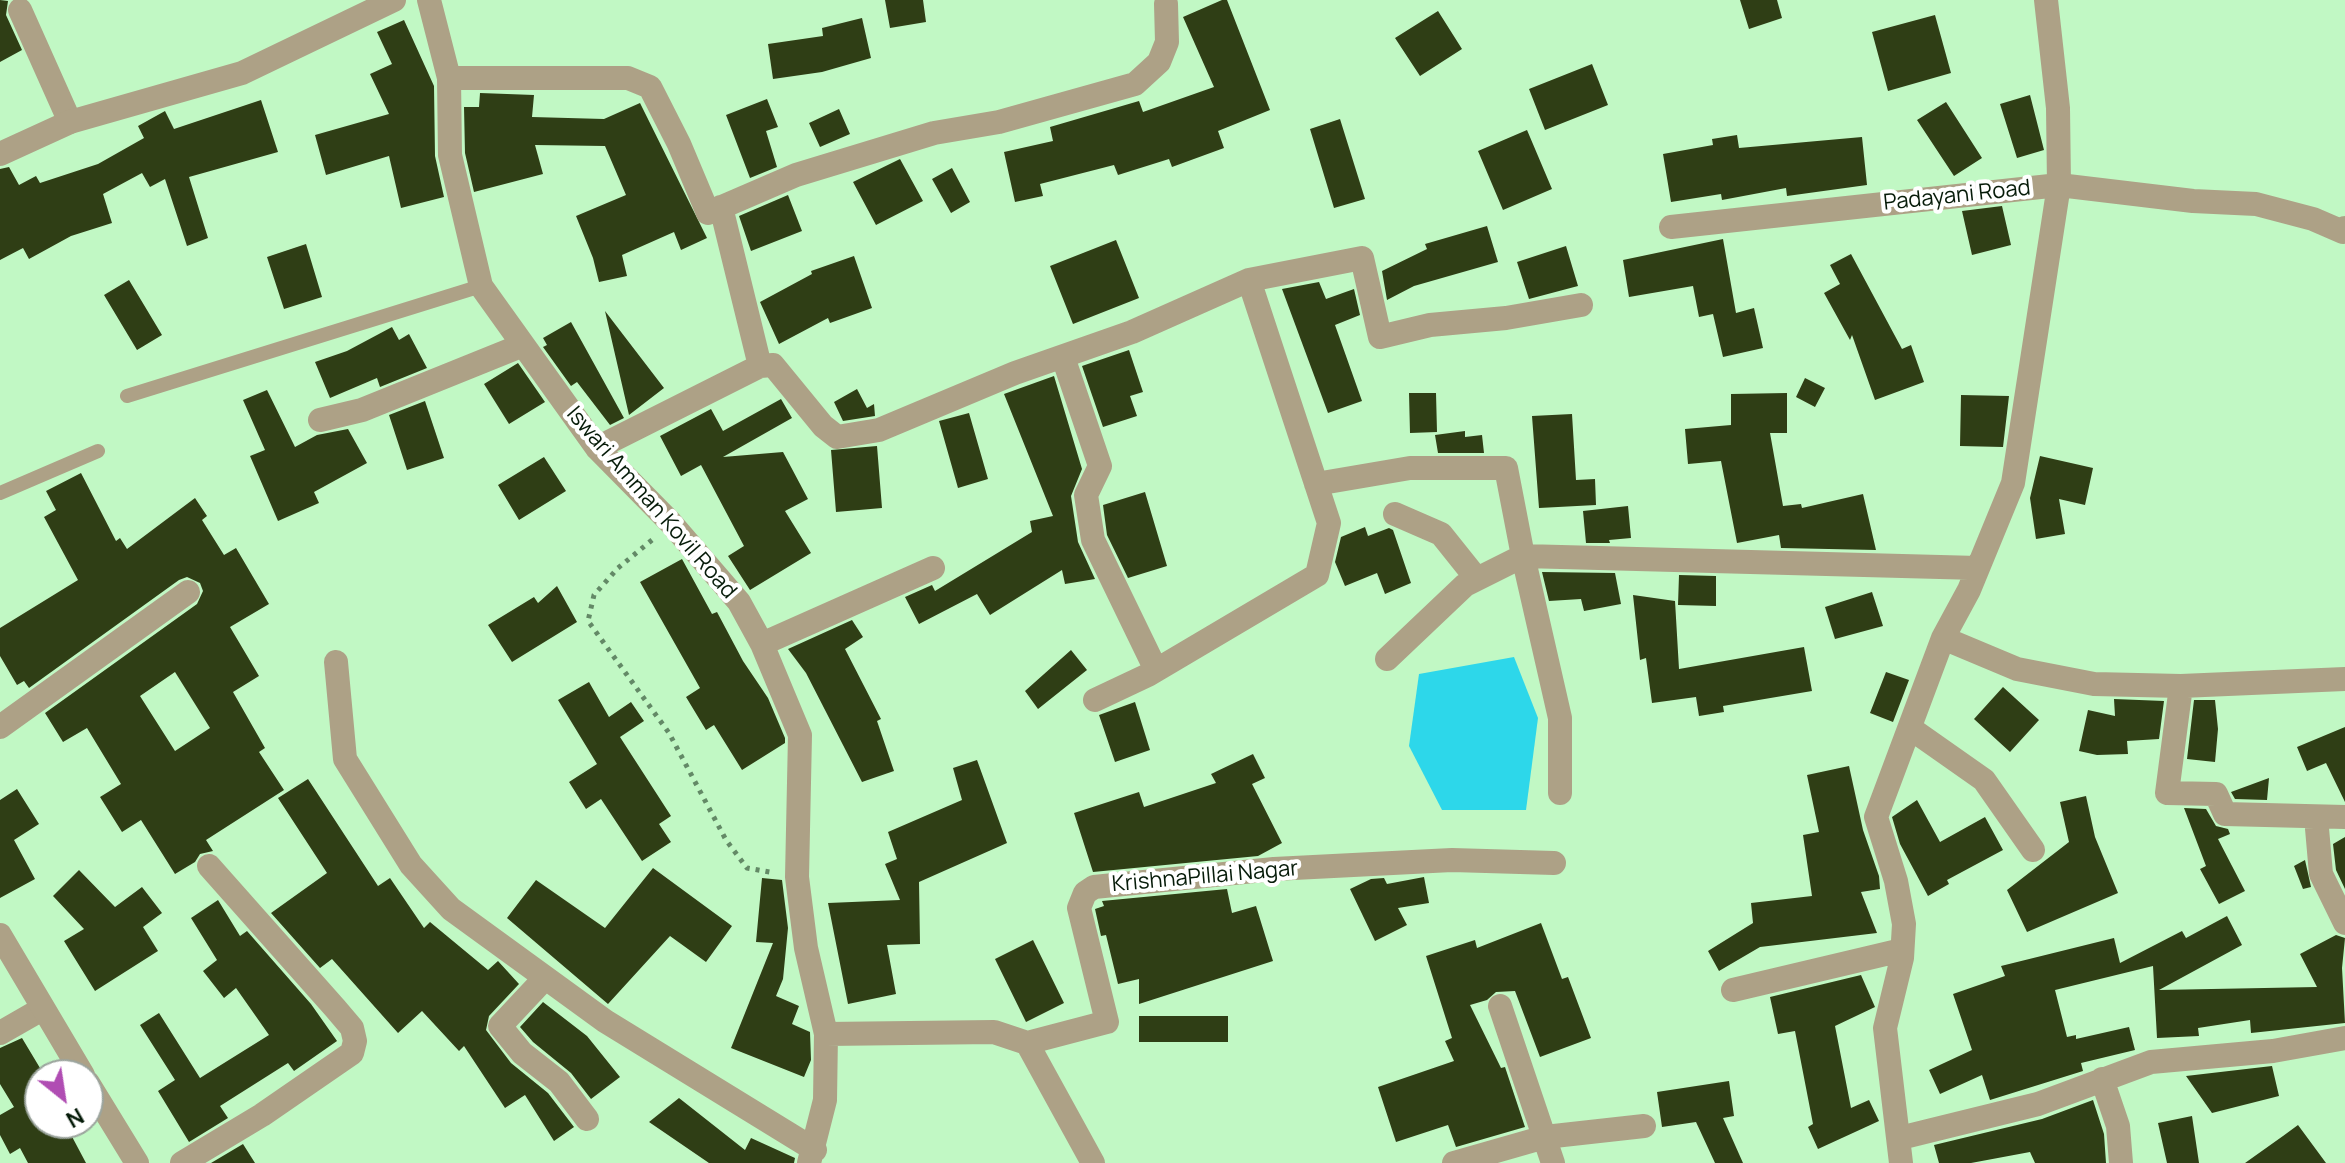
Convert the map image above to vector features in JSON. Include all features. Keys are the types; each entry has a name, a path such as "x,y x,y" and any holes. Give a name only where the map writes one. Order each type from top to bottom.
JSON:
{"street":[{"path":"0,154 70,122 242,73 394,0"},
{"name":"Iswari Amman Kovil Road","path":"429,0 449,78 450,155 481,286 597,448 671,523 739,602 762,644 800,735 797,877 806,948 826,1034 825,1100 812,1156"},
{"name":"Padayani Road","path":"1671,227 2059,185 2058,108 2046,0"},
{"path":"449,78 628,78 650,87 679,144 708,213 796,175 934,133 999,122 1135,84 1159,62 1167,42 1166,4"},
{"path":"20,10 70,122"},
{"path":"1901,1163 1885,1028 1902,950 1904,924 1896,881 1876,817 1943,638 1978,568 2013,483 2059,185 2193,201 2256,204 2344,231"},
{"path":"721,207 760,366"},
{"path":"597,448 760,366 773,365 823,426 837,437 879,430 1132,332 1249,280 1362,258 1380,337 1430,325 1506,318 1581,305"},
{"path":"1095,700 1156,670 1317,575 1329,523 1249,280"},
{"path":"320,420 362,410 523,345"},
{"path":"1063,357 1100,466 1086,495 1093,540 1156,670"},
{"path":"1316,484 1410,468 1506,468 1560,718 1560,793"},
{"path":"1395,514 1441,534 1477,579"},
{"path":"1387,659 1465,585 1523,556 1978,568"},
{"path":"762,644 933,568"},
{"path":"0,727 188,592"},
{"path":"1943,638 2017,669 2094,684 2181,686 2345,679"},
{"path":"336,662 345,759 411,865 451,909 605,1021 812,1156"},
{"path":"2181,686 2167,793 2216,794 2225,814 2345,817"},
{"path":"1910,728 1984,780 2033,850"},
{"path":"2316,817 2321,874 2345,923"},
{"name":"KrishnaPillai Nagar","path":"1027,1043 1107,1022 1079,908 1085,893 1094,887 1274,869 1452,860 1554,863"},
{"path":"182,1163 262,1115 352,1053 355,1041 352,1028 209,866"},
{"path":"0,935 73,1059"},
{"path":"1733,990 1902,950"},
{"path":"545,978 500,1026 522,1053 559,1082 587,1119"},
{"path":"1500,1006 1553,1163"},
{"path":"0,1033 42,1009"},
{"path":"826,1034 994,1032 1027,1043 1093,1163"},
{"path":"1900,1138 2038,1104 2151,1062 2273,1051 2345,1038"},
{"path":"2102,1079 2118,1126 2121,1163"},
{"path":"104,1113 129,1160"},
{"path":"1454,1163 1545,1137 1644,1126"}],"lane":[{"path":"127,396 481,286"},
{"path":"0,493 98,451"}],"path":[{"path":"671,523 618,568 594,595 588,621 669,733 726,840 747,868 797,877"}],"water":[{"path":"1514,657 1538,718 1526,810 1442,810 1409,746 1419,674"}],"building":[{"path":"0,0 8,1 6,15 22,50 0,62"},
{"path":"885,0 923,0 926,22 890,28"},
{"path":"1227,0 1270,110 1218,131 1224,148 1172,167 1169,159 1118,175 1114,165 1040,184 1043,196 1015,202 1004,152 1053,141 1050,127 1139,101 1143,112 1214,87 1183,17"},
{"path":"1740,0 1777,0 1782,18 1749,29"},
{"path":"1438,11 1462,49 1420,76 1395,38"},
{"path":"1935,15 1951,73 1888,91 1872,32"},
{"path":"862,18 871,58 822,72 773,79 768,44 823,36 822,28"},
{"path":"404,20 434,86 435,156 444,197 401,208 389,156 326,175 315,135 389,114 370,74 392,64 377,32"},
{"path":"1592,64 1608,105 1545,130 1529,89"},
{"path":"480,93 534,95 532,117 604,119 640,103 707,238 681,250 674,232 622,255 627,276 599,282 576,216 626,195 605,146 535,145 543,174 474,192 465,153 464,107 479,107"},
{"path":"2030,95 2044,150 2017,158 2000,104"},
{"path":"767,99 778,127 766,131 777,167 750,178 726,115"},
{"path":"261,100 278,152 189,177 208,238 187,246 165,179 150,187 142,173 103,194 112,223 71,236 29,259 23,248 0,260 0,169 9,167 19,185 36,176 40,183 98,164 144,138 138,126 165,111 174,129"},
{"path":"1946,102 1982,158 1954,176 1917,120"},
{"path":"839,109 850,134 820,147 809,123"},
{"path":"1340,119 1365,199 1334,208 1310,129"},
{"path":"1527,130 1552,189 1503,210 1478,151"},
{"path":"1737,135 1739,148 1862,137 1867,185 1787,196 1786,188 1722,200 1721,194 1671,202 1663,154 1713,145 1712,139"},
{"path":"900,159 923,201 876,225 853,182"},
{"path":"952,168 970,202 951,213 932,179"},
{"path":"788,195 802,231 751,251 739,216"},
{"path":"2002,206 2011,245 1972,255 1962,211"},
{"path":"1487,226 1498,262 1414,286 1387,300 1382,271 1427,249 1425,244"},
{"path":"1723,239 1736,313 1754,308 1763,348 1723,357 1713,314 1699,317 1693,286 1629,297 1623,260"},
{"path":"1116,240 1139,298 1073,324 1050,266"},
{"path":"306,244 322,297 284,309 267,257"},
{"path":"1566,246 1578,286 1529,299 1517,262"},
{"path":"1851,254 1902,349 1911,345 1924,382 1875,400 1852,335 1850,340 1824,293 1840,284 1830,265"},
{"path":"854,256 872,308 830,323 828,318 779,344 760,302 812,274 811,271"},
{"path":"129,280 162,335 137,350 104,295"},
{"path":"1319,282 1326,299 1354,289 1360,315 1335,325 1362,401 1328,413 1282,289"},
{"path":"605,311 664,388 629,415"},
{"path":"571,322 624,418 610,425 577,382 571,386 543,347 547,345 543,338"},
{"path":"392,327 399,340 409,334 427,368 380,387 377,378 330,398 315,362 347,351"},
{"path":"1129,350 1143,392 1130,396 1137,416 1103,427 1082,366"},
{"path":"518,363 545,402 509,424 484,384"},
{"path":"1054,376 1082,469 1071,496 1078,542 1095,579 1065,584 1062,570 990,615 977,594 919,624 905,597 932,585 935,591 1032,532 1030,521 1053,516 1004,394"},
{"path":"1805,378 1825,388 1815,407 1796,397"},
{"path":"857,389 867,408 874,404 875,416 843,421 834,402"},
{"path":"267,390 295,447 317,435 348,429 367,463 314,492 319,503 278,521 250,456 265,450 243,400"},
{"path":"1409,393 1436,393 1437,432 1410,433"},
{"path":"1787,393 1787,433 1770,433 1783,506 1801,504 1802,508 1863,494 1876,550 1781,548 1779,535 1737,543 1721,461 1688,464 1685,429 1731,425 1731,394"},
{"path":"1961,395 2009,396 2003,447 1960,446"},
{"path":"781,399 792,418 723,457 783,452 808,499 785,511 811,553 750,590 728,556 744,546 701,465 681,476 660,436 711,409 723,431"},
{"path":"425,401 444,458 407,470 389,415"},
{"path":"969,413 988,479 958,488 939,421"},
{"path":"1572,414 1576,480 1595,479 1596,505 1539,508 1532,416"},
{"path":"1465,431 1465,437 1482,435 1484,453 1438,453 1435,435"},
{"path":"877,446 882,508 836,512 831,450"},
{"path":"2040,456 2093,468 2085,505 2059,499 2065,534 2036,539 2030,498"},
{"path":"544,457 566,491 519,520 498,485"},
{"path":"81,473 116,541 120,538 127,549 195,498 207,516 202,520 224,555 236,548 269,604 230,627 259,676 233,692 265,748 259,752 284,790 206,840 213,851 200,854 195,862 175,874 141,820 122,832 100,797 121,784 87,728 63,742 45,713 197,604 203,591 200,583 187,577 179,580 29,688 24,681 17,685 0,656 0,628 78,580 44,517 56,510 46,491","holes":["175,672 210,728 175,751 140,696"]},
{"path":"1145,492 1167,566 1128,578 1107,535 1103,505"},
{"path":"1628,506 1631,538 1609,540 1610,543 1586,543 1583,511"},
{"path":"1365,527 1368,536 1389,528 1393,530 1411,583 1385,594 1377,573 1345,586 1335,562 1341,537"},
{"path":"682,559 712,614 717,612 743,661 768,698 785,738 785,743 742,770 714,725 706,730 686,697 700,688 640,582"},
{"path":"1542,572 1615,573 1621,604 1584,611 1581,599 1549,601"},
{"path":"1679,575 1716,576 1716,606 1678,605"},
{"path":"557,586 577,622 512,662 488,625 534,597 538,603"},
{"path":"1872,592 1883,626 1835,639 1825,607"},
{"path":"1633,595 1675,601 1679,669 1804,647 1812,691 1723,706 1724,712 1699,716 1696,697 1652,703 1646,658 1640,660"},
{"path":"852,620 863,637 845,649 881,719 877,721 894,771 862,782 806,673 788,649"},
{"path":"1071,650 1087,670 1038,709 1025,691"},
{"path":"1886,672 1909,680 1893,722 1870,713"},
{"path":"589,682 609,717 631,702 644,721 620,737 671,816 659,824 671,842 642,861 601,799 586,809 569,782 597,764 558,700"},
{"path":"2003,687 2039,720 2010,752 1974,719"},
{"path":"2114,699 2164,701 2159,739 2127,741 2128,754 2097,755 2079,751 2088,710 2115,716"},
{"path":"2194,700 2215,700 2218,729 2215,762 2187,759"},
{"path":"1135,702 1150,750 1115,762 1099,715"},
{"path":"2345,727 2345,802 2326,763 2307,771 2297,747"},
{"path":"1253,754 1265,778 1252,784 1282,843 1258,856 1093,872 1074,813 1139,792 1144,807 1216,783 1211,774"},
{"path":"977,760 1007,843 919,882 920,944 887,945 896,994 848,1004 828,903 900,900 885,864 897,859 888,832 962,800 953,768"},
{"path":"1849,766 1863,830 1879,876 1880,889 1861,892 1877,933 1760,947 1719,971 1708,951 1753,923 1751,903 1812,896 1803,835 1819,832 1807,775"},
{"path":"2269,778 2267,800 2235,799 2231,792"},
{"path":"308,779 378,886 390,878 424,928 430,922 488,970 498,961 519,984 489,1016 486,1030 511,1063 548,1093 574,1127 554,1141 525,1095 505,1108 464,1046 459,1051 422,1011 398,1033 332,959 320,968 271,913 327,873 278,798"},
{"path":"17,789 39,824 14,840 35,879 0,898 0,800"},
{"path":"2086,796 2095,837 2118,893 2027,932 2007,890 2069,842 2060,802"},
{"path":"1917,800 1940,842 1985,817 2003,850 1947,880 1949,884 1928,896 1900,844 1892,817"},
{"path":"2184,808 2206,809 2216,826 2228,829 2230,834 2218,839 2245,891 2219,904 2200,869 2206,866"},
{"path":"2345,837 2345,889 2336,870 2333,844"},
{"path":"2305,860 2311,887 2303,889 2294,866"},
{"path":"653,868 732,926 706,962 670,936 608,1004 507,918 536,880 605,928"},
{"path":"79,870 115,907 142,887 162,913 143,927 158,951 95,991 64,941 84,929 53,896"},
{"path":"1424,877 1429,903 1398,908 1407,925 1375,941 1350,889 1371,879 1384,878 1387,884"},
{"path":"762,878 782,880 788,928 783,979 776,996 799,1006 792,1024 810,1032 811,1060 804,1077 731,1048 773,943 756,942"},
{"path":"1227,889 1232,913 1256,906 1273,961 1139,1004 1139,979 1118,984 1106,935 1101,936 1095,909 1104,906 1102,901"},
{"path":"218,900 240,936 247,931 311,1004 337,1041 294,1071 288,1063 220,1106 228,1118 189,1142 158,1091 175,1080 140,1025 159,1013 200,1078 269,1035 236,988 224,998 203,971 217,960 191,918"},
{"path":"2227,916 2242,945 2159,990 2317,987 2300,954 2336,935 2345,938 2342,968 2345,1023 2251,1033 2250,1020 2198,1028 2199,1036 2157,1038 2153,966 2055,990 2067,1037 2076,1035 2076,1039 2129,1027 2135,1050 2081,1063 2083,1071 1990,1100 1982,1075 1940,1094 1929,1070 1972,1050 1953,994 2005,976 2001,966 2114,938 2120,963 2182,931 2186,938"},
{"path":"1541,923 1562,979 1568,977 1591,1038 1540,1057 1515,991 1496,992 1487,1000 1470,1005 1501,1068 1505,1067 1525,1127 1456,1147 1448,1125 1396,1142 1378,1087 1454,1061 1445,1041 1452,1038 1426,956 1475,940 1477,948"},
{"path":"1033,940 1064,1003 1026,1022 995,959"},
{"path":"1861,975 1875,1007 1835,1026 1851,1108 1869,1100 1879,1121 1818,1149 1808,1127 1813,1124 1795,1031 1778,1034 1770,997"},
{"path":"543,1002 587,1036 620,1077 591,1099 571,1073 533,1042 520,1027"},
{"path":"1139,1016 1228,1016 1228,1042 1139,1042"},
{"path":"22,1038 35,1059 24,1059 24,1139 73,1139 86,1163 28,1163 20,1148 10,1154 0,1135 0,1115 14,1107 0,1084 0,1048"},
{"path":"2272,1066 2279,1096 2212,1113 2186,1076"},
{"path":"1729,1081 1734,1116 1723,1118 1743,1163 1715,1163 1696,1122 1662,1127 1657,1092"},
{"path":"679,1098 745,1150 751,1138 795,1158 794,1163 709,1163 649,1122"},
{"path":"2093,1100 2104,1134 2106,1163 2035,1163 2030,1152 1971,1163 1939,1163 1934,1145 2042,1119"},
{"path":"2192,1116 2199,1163 2167,1163 2158,1123"},
{"path":"2298,1125 2326,1163 2245,1163 2283,1136"},
{"path":"243,1144 255,1163 211,1163"}]}
